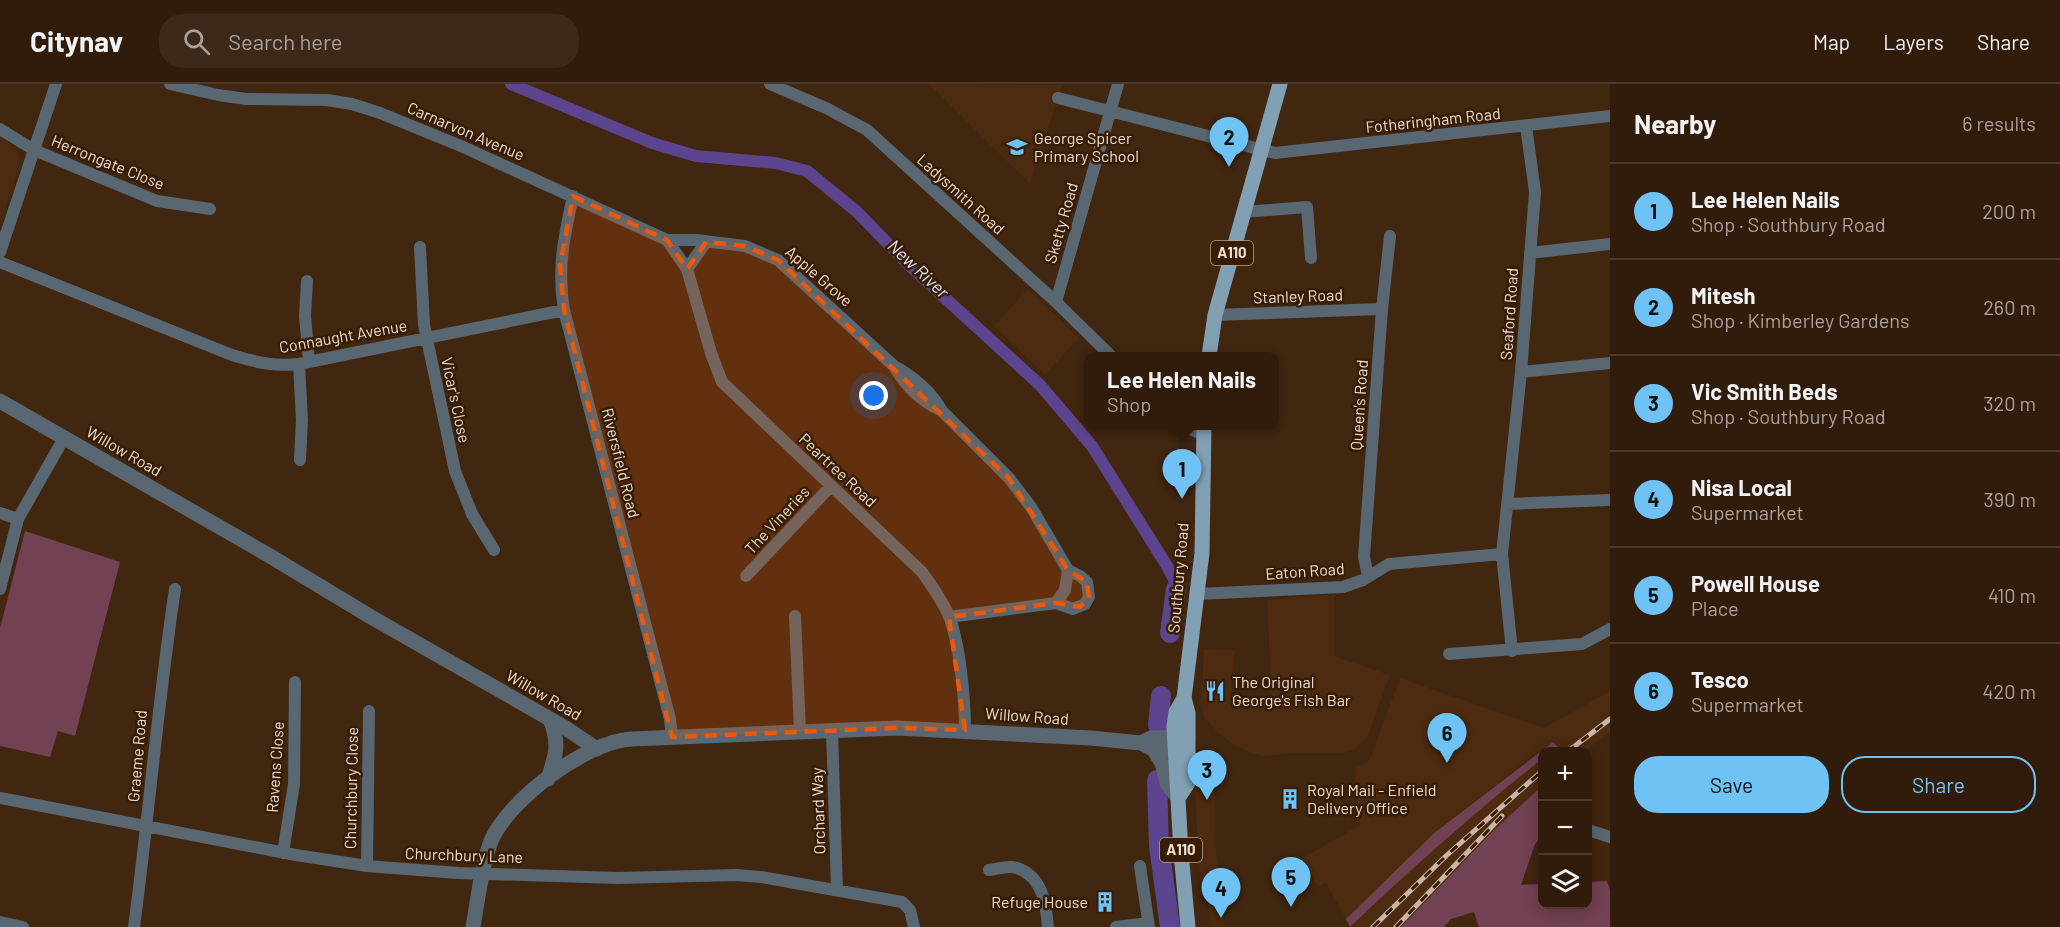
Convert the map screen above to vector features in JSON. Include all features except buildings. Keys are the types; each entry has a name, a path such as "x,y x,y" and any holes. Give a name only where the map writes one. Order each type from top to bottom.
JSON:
{"main road":[{"name":"A110","path":"1210,352 1215,315 1244,212 1268,152 1280,84"},
{"name":"Southbury Road","path":"1188,927 1178,798 1188,783 1176,712 1184,698 1202,553 1204,430"}],"street":[{"path":"0,252 56,84"},
{"name":"Carnarvon Avenue","path":"170,84 246,99 327,100 352,104 461,146 667,240"},
{"name":"Ladysmith Road","path":"770,84 826,108 867,130 1056,302 1106,352"},
{"name":"Sketty Road","path":"1056,302 1118,84"},
{"path":"1058,98 1268,152"},
{"name":"Fotheringham Road","path":"1268,152 1610,116"},
{"name":"Seaford Road","path":"1507,504 1521,372 1535,192 1526,126"},
{"name":"Herrongate Close","path":"0,129 34,150 157,201 210,209"},
{"name":"Riversfield Road","path":"573,196 560,266 560,288 564,310 670,719 672,737"},
{"path":"1244,212 1307,207 1311,258"},
{"name":"Queen's Road","path":"1368,576 1364,557 1382,309 1390,236"},
{"name":"Apple Grove","path":"667,240 681,239 746,246 778,260 894,366 905,384 929,405 942,411 1009,478 1031,507 1068,570 1087,582 1089,597 1085,604 1072,609 1056,603 949,617"},
{"name":"Peartree Road","path":"667,240 687,269 693,283 711,353 722,382 922,573 940,598 949,617 958,661 965,730"},
{"path":"687,269 706,242"},
{"path":"1530,253 1610,244"},
{"name":"Vicar's Close","path":"420,247 426,338 455,471 472,514 494,550"},
{"name":"Connaught Avenue","path":"0,262 232,355 263,364 281,366 564,310"},
{"path":"300,460 307,281"},
{"name":"Stanley Road","path":"1215,315 1382,309"},
{"path":"1521,372 1610,363"},
{"name":"Willow Road","path":"0,401 578,735 597,749 612,741 897,728 965,730 1147,746 1182,744"},
{"path":"0,589 18,519 64,438"},
{"name":"The Vineries","path":"746,576 831,486"},
{"path":"1512,651 1502,554 1507,504 1610,500"},
{"path":"0,513 18,519"},
{"name":"Eaton Road","path":"1197,594 1343,587 1355,584 1383,566 1408,561 1502,554"},
{"path":"1056,603 1065,590 1068,570"},
{"name":"Graeme Road","path":"134,927 175,589"},
{"path":"795,616 800,732"},
{"path":"1449,654 1582,644 1610,629"},
{"name":"Ravens Close","path":"284,853 294,784 295,682"},
{"name":"Churchbury Close","path":"367,866 369,711"},
{"path":"548,779 555,759 557,740 550,719"},
{"name":"Orchard Way","path":"832,730 837,890"},
{"path":"1147,746 1162,763 1167,783 1178,798"},
{"path":"473,927 483,874 497,829 517,803 571,763 597,749"},
{"name":"Churchbury Lane","path":"0,798 284,853 367,866 483,874 618,878 736,875 902,902 910,910 914,927"},
{"path":"1592,832 1610,837"},
{"path":"1116,927 1149,925 1140,866"},
{"path":"988,870 1016,867 1032,878 1040,888 1045,901 1048,927"},
{"path":"0,922 23,927"}],"highlighted area":[{"path":"573,196 667,240 687,269 706,242 745,246 778,260 1009,478 1068,570 1087,582 1089,597 1080,607 1056,603 949,617 965,730 897,728 672,737 564,310 560,266"}],"shaded area":[{"name":"George Spicer Primary School","path":"929,84 1062,85 1030,184 955,110"},
{"path":"0,136 14,147 19,154 20,163 0,224"},
{"path":"1028,289 1079,338 1045,375 994,326"},
{"path":"25,531 120,562 75,736 58,731 50,757 0,746 0,628"},
{"path":"1334,595 1334,656 1390,675 1369,733 1361,744 1343,753 1263,756 1234,745 1218,733 1204,717 1201,704 1204,649 1235,650 1230,708 1272,707 1267,600"},
{"path":"1400,678 1544,728 1610,691 1610,732 1590,747 1557,747 1553,742 1545,747 1538,747 1538,752 1433,834 1346,919 1326,883 1318,887 1303,858 1360,825 1354,769 1369,761"},
{"path":"1553,742 1558,747 1546,747"},
{"path":"1538,754 1538,762 1444,841 1350,927 1346,919 1433,834"},
{"path":"1538,762 1538,790 1493,831 1401,927 1351,927 1375,902 1475,812"},
{"path":"1215,775 1216,851 1225,927 1211,927 1207,897 1202,890 1198,854 1195,786 1203,778"},
{"path":"1538,790 1538,841 1521,885 1538,884 1538,909 1592,909 1592,882 1607,881 1610,890 1610,927 1479,927 1474,912 1451,919 1444,927 1401,927 1493,831"}],"waterway":[{"name":"New River","path":"511,84 652,143 696,156 776,163 807,171 856,211 909,265 1040,385 1092,446 1167,566 1175,581 1176,589"},
{"name":"New River","path":"1170,633 1176,589"},
{"path":"1158,725 1161,696"},
{"path":"1157,780 1159,846 1170,927"}],"railway":[{"path":"1574,747 1610,719"},
{"path":"1373,927 1447,855 1538,775"},
{"path":"1396,927 1502,816"}],"place":[{"name":"George Spicer Primary School","path":"1017,147"},
{"name":"Mitesh","path":"1229,167"},
{"name":"Lee Helen Nails","path":"1182,499"},
{"name":"The Original George's Fish Bar","path":"1215,691"},
{"name":"Tesco","path":"1447,763"},
{"name":"Royal Mail - Enfield Delivery Office","path":"1290,799"},
{"name":"Vic Smith Beds","path":"1207,800"},
{"name":"Refuge House","path":"1105,902"},
{"name":"Powell House","path":"1291,907"},
{"name":"Nisa Local","path":"1221,918"}]}
